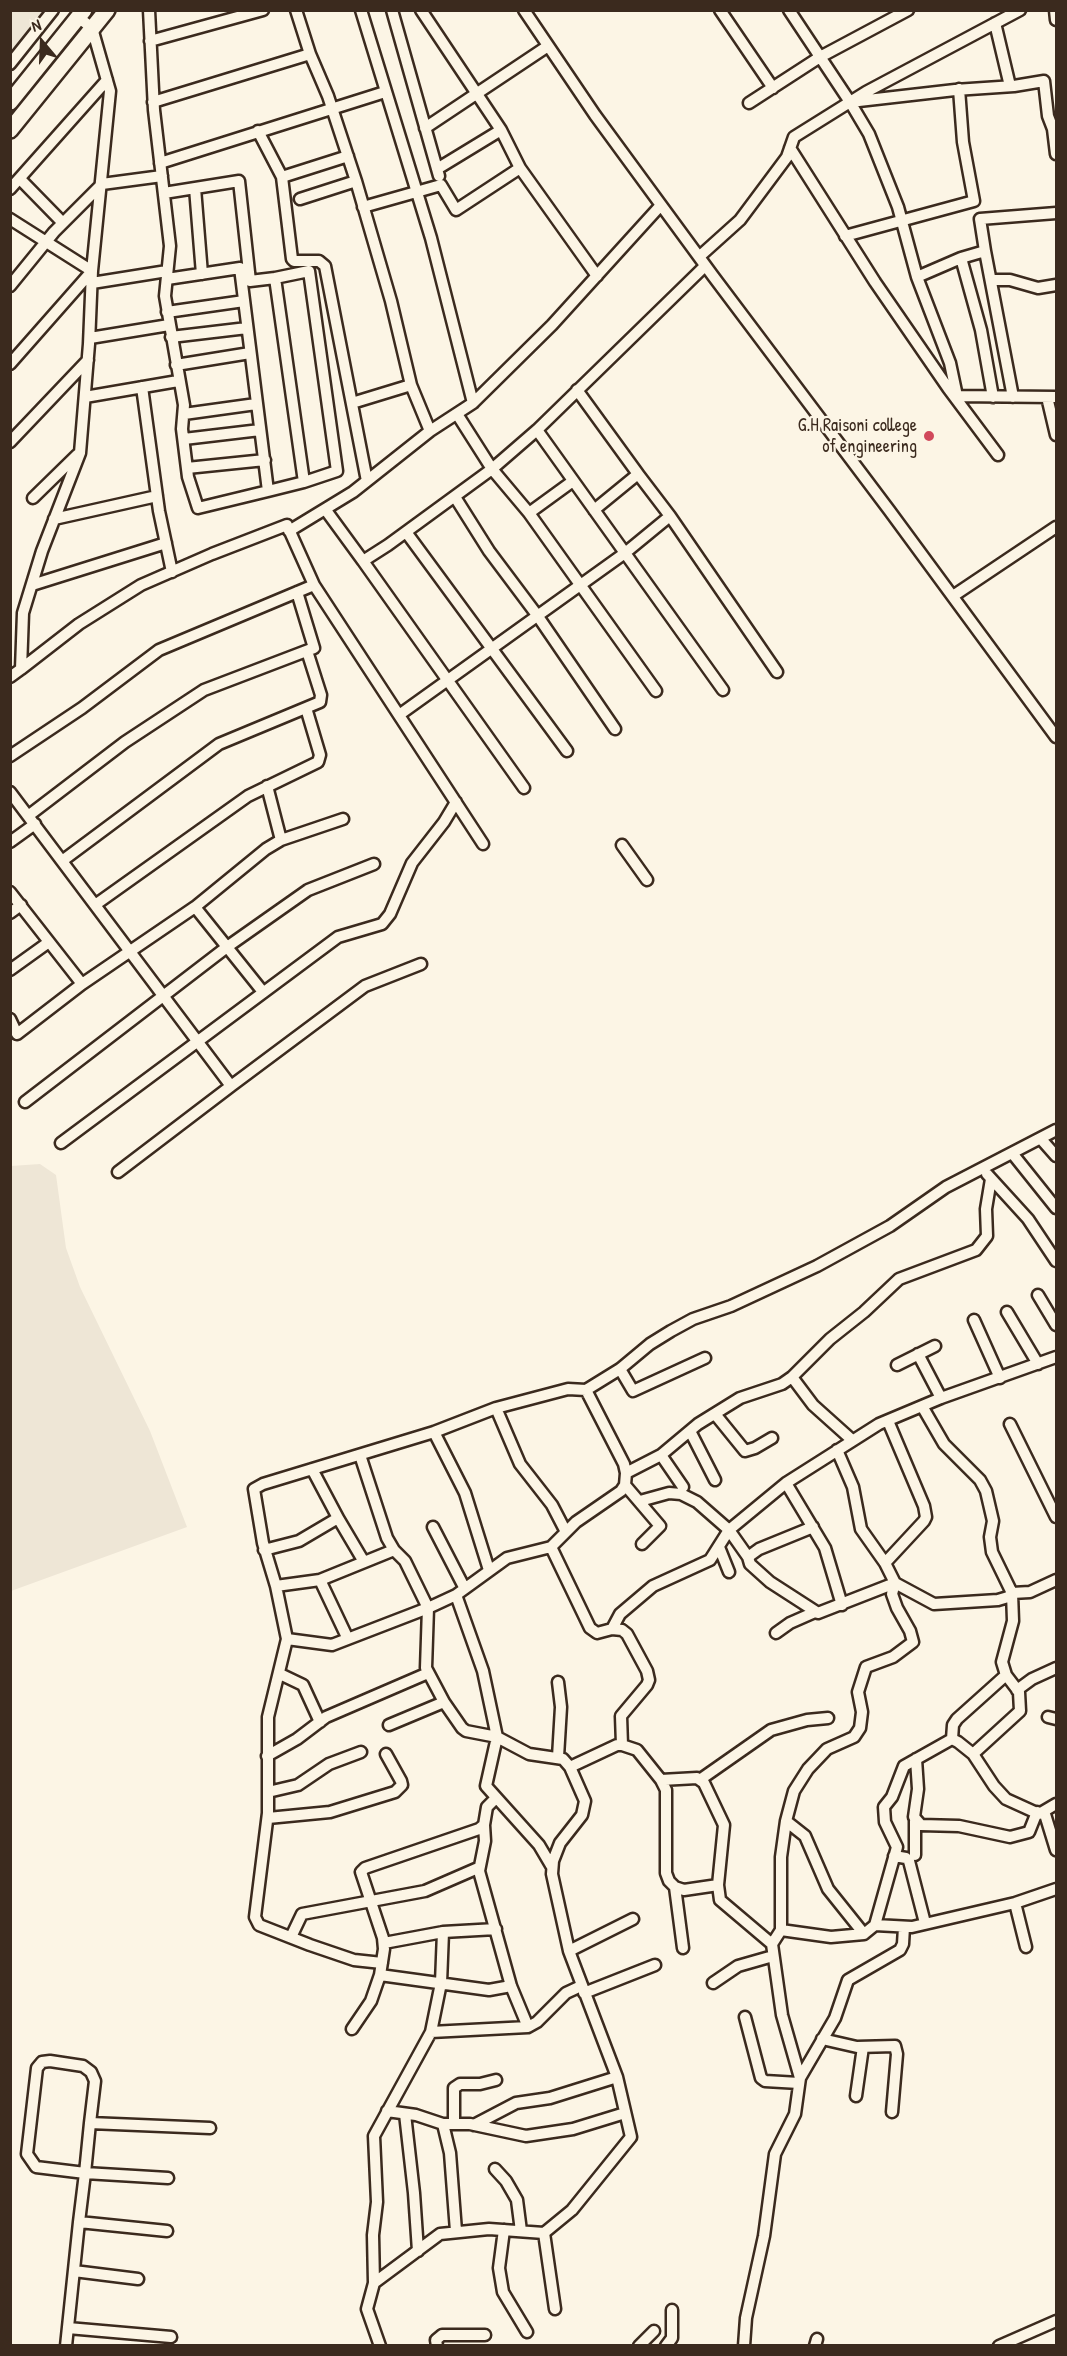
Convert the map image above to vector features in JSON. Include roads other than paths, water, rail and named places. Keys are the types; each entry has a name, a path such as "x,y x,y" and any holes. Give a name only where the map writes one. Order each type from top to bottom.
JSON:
{"highway":[{"path":"10,130 107,10"},
{"path":"10,102 81,14"}],"street":[{"path":"10,64 53,10"},
{"path":"148,10 153,102 170,246 165,296 184,405 187,468 198,508 304,482 337,471 309,271 250,281 239,181 164,193"},
{"path":"150,41 263,10"},
{"path":"296,10 310,54 332,107 356,181 391,301 411,385 430,431"},
{"path":"361,10 431,238 473,403"},
{"path":"422,10 501,130 520,168 597,276"},
{"path":"524,10 595,115 1056,737"},
{"path":"720,10 773,88"},
{"path":"789,10 869,134 903,220 917,277 950,363 956,396"},
{"path":"749,103 820,57 908,10"},
{"path":"363,561 492,470 537,430 740,220 787,157 794,137 850,102 1020,10"},
{"path":"1055,10 1056,20"},
{"path":"395,12 441,184 456,210 520,168"},
{"path":"21,669 23,613 54,519 80,453 90,338 92,271 110,91 92,28 81,14"},
{"path":"995,23 1010,86"},
{"path":"425,128 548,46"},
{"path":"153,102 310,54"},
{"path":"10,189 107,80"},
{"path":"850,102 1044,81 1056,154"},
{"path":"959,89 963,142 974,201 980,219 1013,397"},
{"path":"160,163 385,92"},
{"path":"437,169 501,130"},
{"path":"258,131 282,177 291,258 294,261 319,261 325,266 367,481"},
{"path":"790,148 845,236 998,455"},
{"path":"282,177 348,156"},
{"path":"10,286 63,223 102,184 162,176"},
{"path":"20,179 63,223"},
{"path":"300,199 356,181"},
{"path":"363,207 441,184"},
{"path":"195,188 202,274"},
{"path":"845,236 974,201"},
{"path":"290,531 367,481 430,431 473,403 552,326 661,205"},
{"path":"980,219 1056,213"},
{"path":"10,219 92,271"},
{"path":"917,277 961,258 986,251"},
{"path":"961,258 981,330 993,397"},
{"path":"92,283 167,275 202,274 240,268 268,490"},
{"path":"10,364 92,271"},
{"path":"275,278 304,482"},
{"path":"991,280 1010,280 1038,288 1056,285"},
{"path":"167,312 244,301"},
{"path":"90,338 169,325"},
{"path":"171,337 247,327"},
{"path":"176,365 250,353"},
{"path":"10,442 88,360"},
{"path":"85,397 178,381"},
{"path":"352,403 411,385"},
{"path":"142,387 157,496 172,572"},
{"path":"577,390 670,516 777,672"},
{"path":"956,396 1052,397 1056,435"},
{"path":"184,414 256,404"},
{"path":"457,414 492,470 529,513 656,691"},
{"path":"184,439 260,430"},
{"path":"537,430 723,690"},
{"path":"33,498 80,453"},
{"path":"187,468 265,460"},
{"path":"594,510 638,474"},
{"path":"529,513 573,481"},
{"path":"54,519 157,496"},
{"path":"454,497 489,551 537,615 615,729"},
{"path":"325,509 524,788"},
{"path":"399,715 625,553 670,516"},
{"path":"10,677 79,624 141,585 286,525 314,585 483,844"},
{"path":"953,596 1056,527"},
{"path":"406,532 567,751"},
{"path":"32,585 166,543"},
{"path":"10,756 82,708 159,650 314,585"},
{"path":"10,842 31,820 125,742 204,690 314,648 315,645 297,592"},
{"path":"10,617 23,613"},
{"path":"62,861 219,744 320,702 307,651"},
{"path":"95,904 248,796 315,764 320,759 306,708"},
{"path":"267,786 281,840"},
{"path":"10,792 231,1086"},
{"path":"61,1143 338,937 382,924 388,919 412,863 444,822 456,802"},
{"path":"10,1019 17,1034 82,984 195,907 266,849 281,840 343,819"},
{"path":"622,845 647,880"},
{"path":"25,1102 227,947 308,890 374,864"},
{"path":"10,892 82,984"},
{"path":"10,913 21,905"},
{"path":"195,907 263,992"},
{"path":"10,970 49,942"},
{"path":"118,1172 365,986 421,964"},
{"path":"382,1963 354,1960 259,1925 255,1917 268,1818 269,1710 280,1674 287,1639 276,1586 264,1550 254,1489 263,1484 434,1432 496,1408 568,1389 586,1390 620,1369 650,1344 671,1331 693,1319 731,1306 817,1266 890,1226 946,1187 1056,1130"},
{"path":"1041,1139 1056,1156"},
{"path":"1012,1153 1056,1208"},
{"path":"983,1169 1028,1219 1056,1259"},
{"path":"287,1639 332,1645 347,1637 428,1608 460,1591 507,1558 550,1547 576,1522 621,1491 626,1479 715,1413 740,1398 782,1384 792,1377 830,1339 899,1280 976,1250 987,1236 986,1209 991,1179"},
{"path":"1038,1295 1056,1325"},
{"path":"1007,1312 1038,1364"},
{"path":"974,1320 1000,1378"},
{"path":"897,1365 935,1346"},
{"path":"918,1354 941,1398"},
{"path":"612,1629 620,1614 653,1586 705,1564 714,1555 729,1530 786,1483 852,1440 888,1421 941,1398 1056,1357"},
{"path":"620,1369 633,1391 705,1358"},
{"path":"792,1377 813,1405 852,1440"},
{"path":"586,1390 626,1479 660,1526 642,1544"},
{"path":"922,1406 944,1444 980,1480 986,1491 993,1521 990,1537 992,1552 1012,1593 1013,1622 1002,1662 1006,1675 1017,1689 1020,1711 973,1754"},
{"path":"496,1408 520,1464 552,1505 566,1532"},
{"path":"715,1413 745,1451 772,1438"},
{"path":"885,1563 926,1517 924,1506 888,1421"},
{"path":"1010,1424 1056,1517"},
{"path":"690,1431 716,1480"},
{"path":"434,1432 465,1493 489,1570"},
{"path":"837,1450 853,1487 861,1529 885,1563 895,1583 934,1604 998,1600 1012,1593 1030,1592 1056,1580"},
{"path":"360,1455 387,1538 394,1550 405,1561 428,1608 428,1673 457,1724 465,1731 497,1737 529,1754 558,1757 570,1767 586,1806 582,1815 563,1838 552,1867"},
{"path":"661,1455 683,1487"},
{"path":"312,1469 364,1562"},
{"path":"786,1483 825,1548 842,1605"},
{"path":"640,1501 669,1493 681,1494 697,1502 729,1530 748,1557 750,1564 770,1582 815,1612 822,1613 895,1583"},
{"path":"264,1550 299,1541 338,1518"},
{"path":"374,2283 440,2234 456,2231 504,2230 544,2233 572,2210 631,2137 616,2077 569,1952 552,1867 539,1845 486,1786 497,1737 483,1671 460,1591 433,1527"},
{"path":"748,1557 759,1549 813,1527"},
{"path":"550,1547 590,1628 597,1633 612,1629 622,1630 627,1634 647,1671 649,1680 621,1716 622,1745"},
{"path":"719,1547 729,1572"},
{"path":"276,1586 320,1580 394,1550"},
{"path":"320,1580 347,1637"},
{"path":"800,2081 782,2015 773,1950 781,1930 781,1857 786,1821 794,1791 808,1769 827,1749 854,1737 860,1728 862,1712 858,1692 866,1667 893,1657 913,1642 892,1594 895,1583"},
{"path":"776,1633 790,1623 815,1612"},
{"path":"1017,1689 1056,1668"},
{"path":"267,1756 297,1739 331,1715 428,1673"},
{"path":"280,1674 303,1685 320,1722"},
{"path":"952,1739 953,1725 957,1719 1006,1675"},
{"path":"558,1682 561,1707 558,1757"},
{"path":"389,1725 444,1702"},
{"path":"661,1780 684,1777 701,1779 771,1730 807,1720 828,1718"},
{"path":"781,1930 831,1937 864,1934 875,1925 897,1847 885,1822 884,1808 892,1797 904,1766 952,1739"},
{"path":"952,1739 973,1754 994,1786 1006,1798 1040,1812 1056,1850"},
{"path":"570,1767 612,1747 622,1745 642,1754 661,1780 667,1797 666,1873 669,1881 675,1887 688,1890 718,1885"},
{"path":"268,1792 298,1785 329,1764 361,1752"},
{"path":"268,1818 330,1812 399,1790 402,1785 401,1780 386,1754"},
{"path":"915,1855 914,1814 918,1789 916,1759"},
{"path":"701,1779 724,1825 718,1885 718,1894 722,1904 773,1950"},
{"path":"496,1798 487,1807 484,1841 478,1868 511,1986 528,2027"},
{"path":"915,1821 921,1825 958,1826 1010,1837 1029,1832 1040,1812 1056,1804"},
{"path":"786,1821 804,1836 828,1889 864,1934"},
{"path":"352,2029 369,2006 380,1975 384,1943 361,1872 365,1868 479,1829 484,1825"},
{"path":"894,1856 906,1858 909,1861 926,1923"},
{"path":"291,1937 302,1914 431,1889 478,1868"},
{"path":"675,1887 683,1948"},
{"path":"875,1925 912,1927 1015,1903 1056,1889"},
{"path":"1015,1903 1026,1947"},
{"path":"569,1952 633,1919"},
{"path":"744,2346 746,2318 764,2236 775,2154 795,2114 800,2081 837,2012 848,1980 900,1950 903,1944 904,1927"},
{"path":"384,1943 443,1932 496,1929"},
{"path":"380,2346 367,2308 374,2283 373,2235 377,2202 374,2141 376,2131 430,2032 441,1983 443,1932"},
{"path":"713,1983 738,1966 773,1950"},
{"path":"430,2032 528,2027 537,2022 566,1993 655,1965"},
{"path":"380,1975 489,1990 511,1986"},
{"path":"746,2017 761,2078 765,2081 800,2081"},
{"path":"822,2039 863,2047 895,2046 897,2054 892,2112"},
{"path":"856,2096 863,2047"},
{"path":"66,2346 79,2222 85,2173 95,2081 92,2072 83,2066 42,2062 37,2068 27,2154 36,2167 85,2173 168,2178"},
{"path":"474,2124 516,2103 550,2098 616,2077"},
{"path":"456,2231 449,2124 454,2088 460,2084 480,2084 496,2080"},
{"path":"387,2111 449,2124 474,2124 526,2136 573,2129 625,2113"},
{"path":"405,2114 418,2251"},
{"path":"90,2123 210,2128"},
{"path":"495,2169 506,2181 517,2200 522,2231"},
{"path":"79,2222 167,2232"},
{"path":"504,2230 499,2268 503,2292 527,2332"},
{"path":"544,2233 555,2309"},
{"path":"74,2271 138,2279"},
{"path":"666,2346 672,2338 672,2310"},
{"path":"999,2346 1056,2321"},
{"path":"68,2328 171,2337"},
{"path":"639,2346 654,2331"},
{"path":"437,2346 436,2340 442,2335 485,2335"}],"place":[{"name":"G.H Raisoni college of engineering","path":"929,436"}]}
